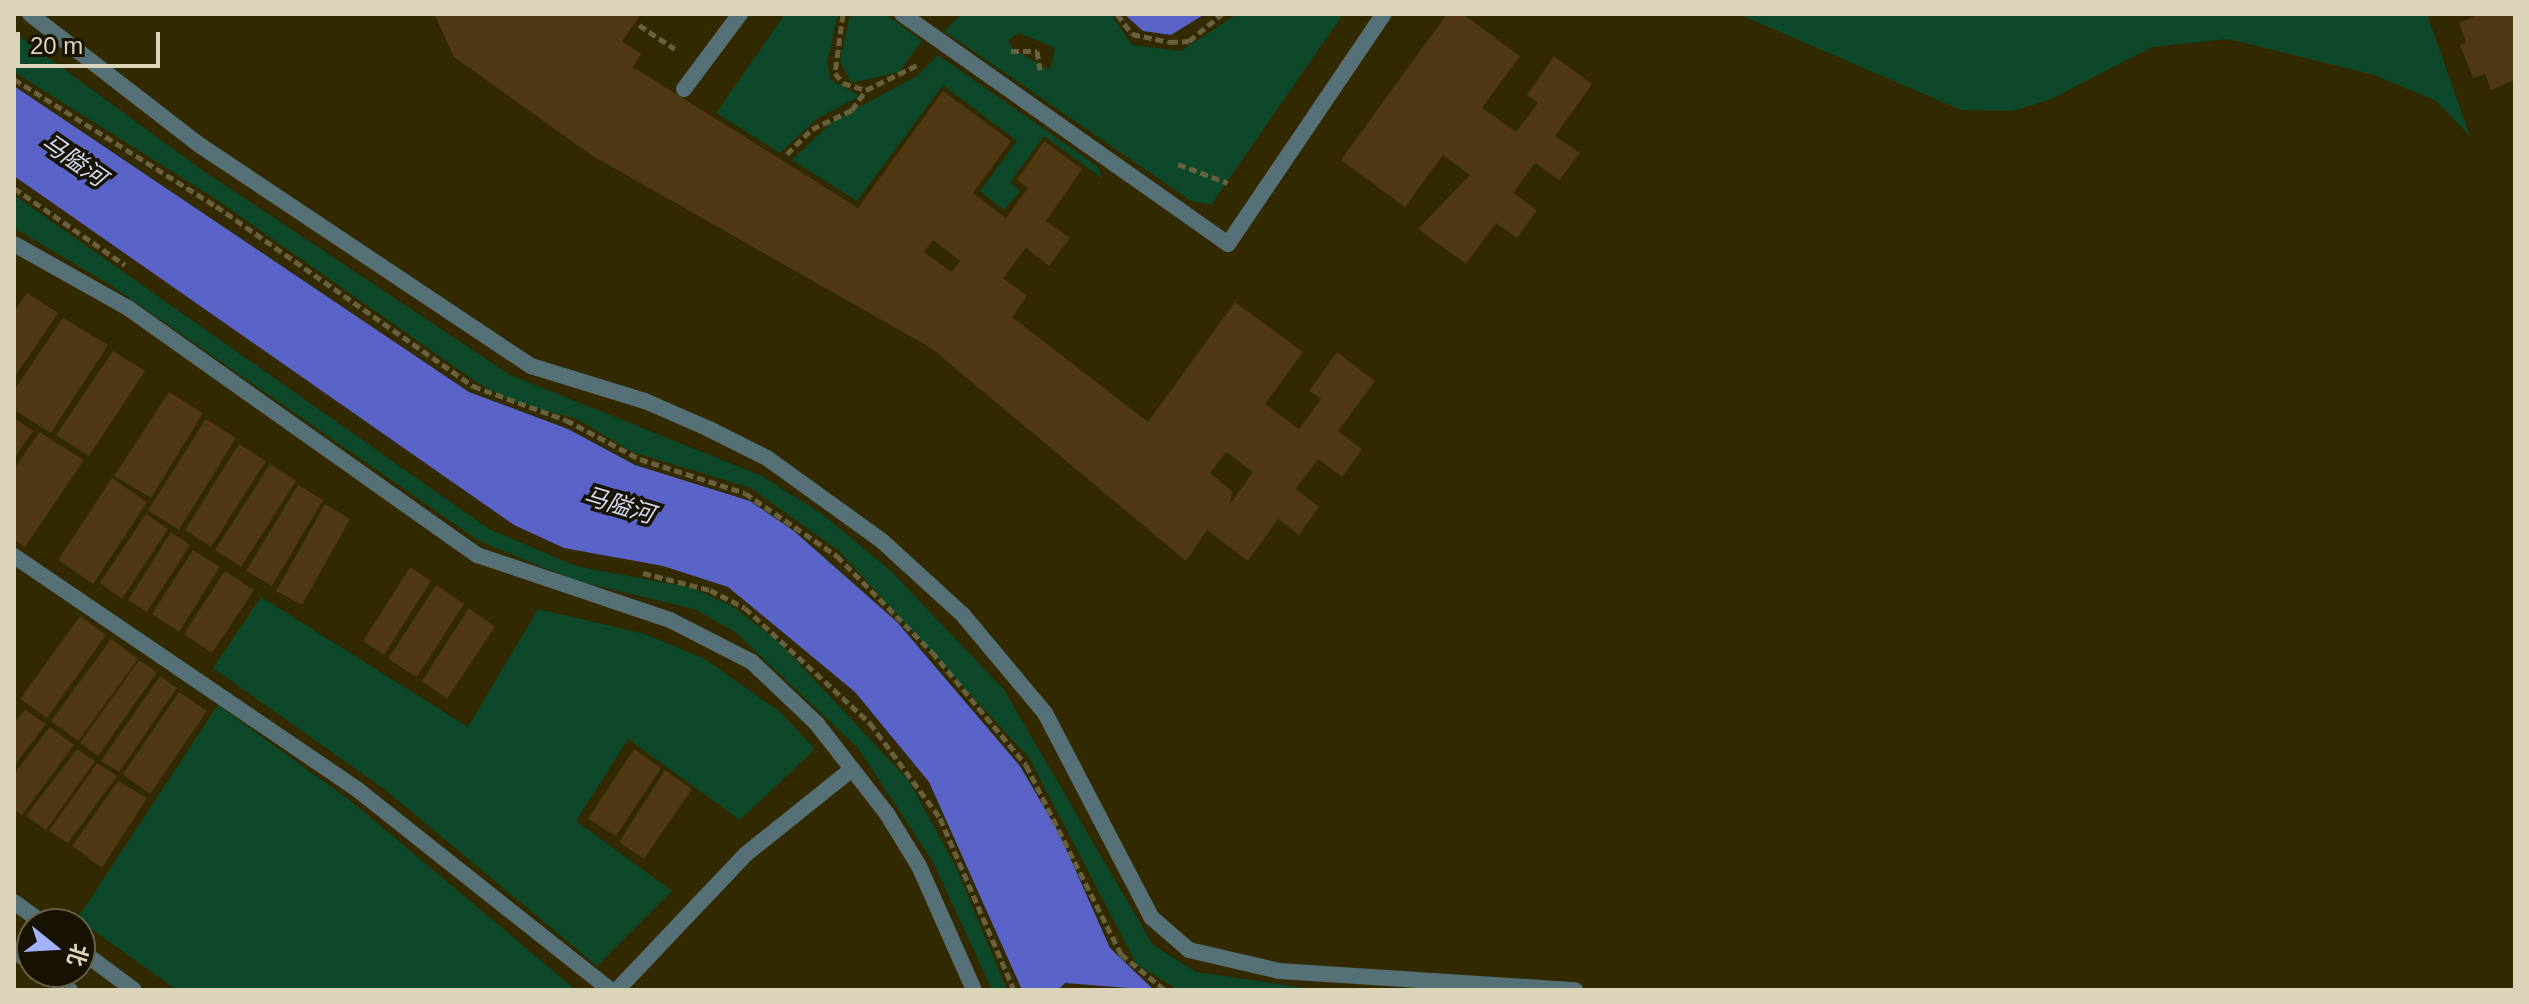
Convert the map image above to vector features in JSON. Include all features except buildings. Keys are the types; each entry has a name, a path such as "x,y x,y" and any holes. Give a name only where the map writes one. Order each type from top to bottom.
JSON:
{"street":[{"path":"30,14 201,146 531,366 645,401 755,452 892,549 963,615 1045,713 1151,917 1189,950 1279,971 1575,990"},
{"path":"684,89 740,14"},
{"path":"902,14 1228,244 1384,14"},
{"path":"14,244 128,308 477,555 717,639 788,692 852,769 919,866 974,990"},
{"path":"14,556 217,687 358,790 610,990"},
{"path":"617,990 746,854 852,769"},
{"path":"96,962 134,990"}],"path":[{"path":"843,14 835,73 866,90"},
{"path":"1117,14 1132,34 1170,42 1189,41 1222,14"},
{"path":"639,25 700,67"},
{"path":"787,154 812,129 852,110 866,90 911,72 938,40"},
{"path":"14,79 216,206 473,386 566,420 640,459 745,493 837,556 932,652 1026,765 1121,954 1165,990"},
{"path":"1065,990 1072,990"}],"green space":[{"path":"785,14 838,14 827,62 831,80 860,96 818,118 780,153 716,113"},
{"path":"850,14 885,14 922,41 899,72 851,83 840,61"},
{"path":"962,14 1111,14 1132,45 1181,51 1237,14 1343,14 1211,205 1191,201 944,31","holes":["1019,33 1055,48 1050,70 1013,49 1008,40"]},
{"path":"1738,14 2427,14 2470,136 2436,101 2374,75 2228,39 2152,47 2049,100 2012,111 1961,110"},
{"path":"16,34 199,168 510,375 762,476 822,514 891,571 1004,690 1153,945 1196,972 1319,990 1179,990 1137,965 1029,758 839,551 751,488 632,452 577,419 514,402 476,382 214,198 14,72"},
{"path":"938,55 1097,166 1103,179 1044,136 1010,182 1020,191 1004,210 980,191 1017,141 943,85 857,201 792,160 833,121 917,76"},
{"path":"14,195 489,529 576,566 692,588 734,607 780,643 909,781 955,865 1007,990 992,990 933,862 858,748 735,632 694,609 577,581 479,541 112,286 14,228"},
{"path":"261,597 468,727 538,609 645,634 705,659 780,712 815,749 740,820 628,739 576,821 672,891 597,966 384,789 213,668"},
{"path":"218,705 352,802 576,990 177,990 96,932 96,908 84,908"}],"water":[{"path":"1124,14 1205,14 1171,35 1143,31"},
{"name":"马隘河","path":"14,86 469,392 568,429 635,465 750,501 794,531 897,622 1020,766 1059,833 1110,948 1154,990 1065,983 1058,990 1022,990 929,782 855,692 728,587 663,566 564,548 514,525 14,176"}]}
